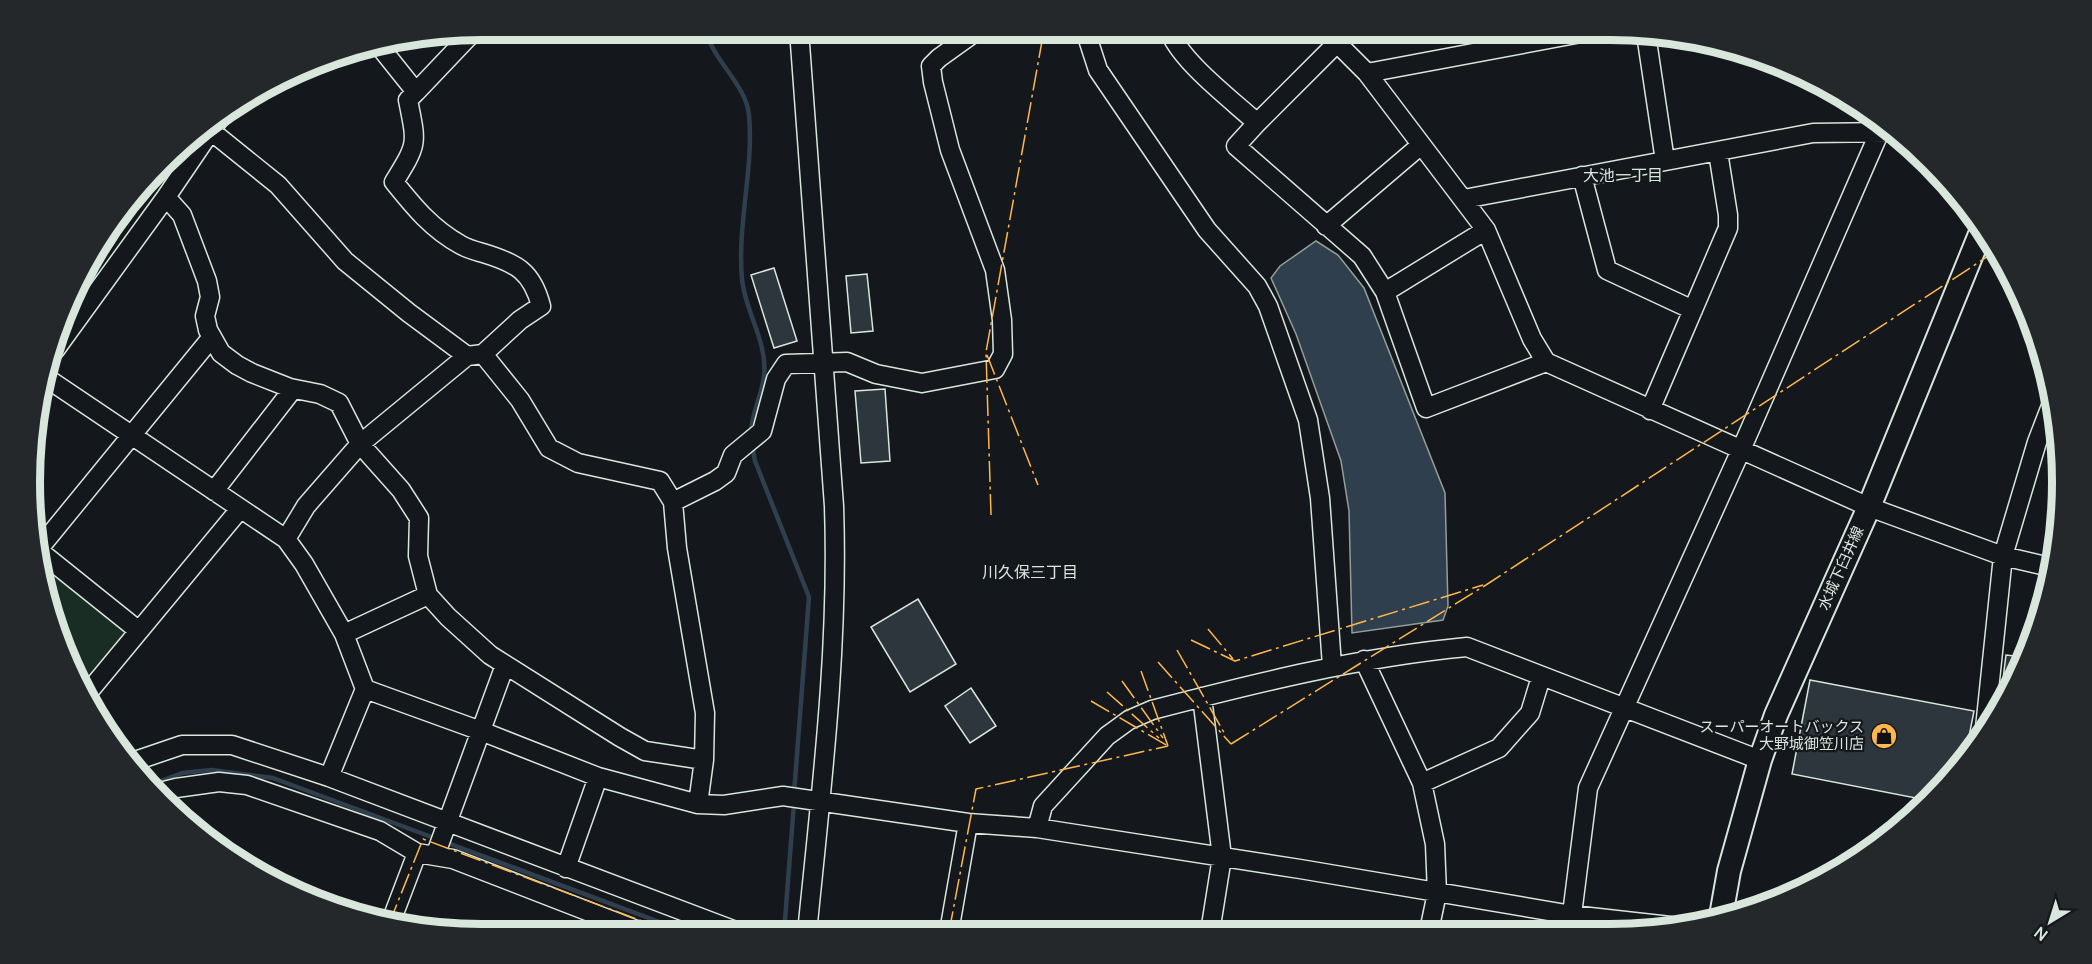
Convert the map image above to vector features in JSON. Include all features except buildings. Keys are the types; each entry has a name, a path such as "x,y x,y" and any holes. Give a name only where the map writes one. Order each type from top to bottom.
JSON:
{"main road":[{"name":"水城下臼井線","path":"1722,908 1729,871 1760,760 1776,715 1869,507 1978,239"}],"street":[{"path":"800,40 834,506 836,572 812,800 807,924"},
{"path":"673,502 726,473 733,455 762,431 776,380 786,364 847,362 876,374 922,383 995,369 1004,354 995,270 950,150 931,66 964,40"},
{"path":"1088,40 1098,70 1207,230 1257,285 1268,306 1308,420 1320,498 1332,666"},
{"path":"1173,40 1194,65 1257,123"},
{"path":"1334,40 1366,73 1486,230 1532,339 1546,362 1869,507 2003,556 2043,566"},
{"path":"1366,73 1543,40"},
{"path":"286,539 306,506 360,444 541,306 537,292 524,271 508,261 462,246 422,218 394,182 413,152 415,135 408,100 465,41"},
{"path":"1647,42 1665,160"},
{"path":"1337,43 1236,146 1362,256 1385,292 1426,408 1546,362"},
{"path":"384,52 416,92"},
{"path":"220,127 278,185 345,261 409,313 475,355 520,400 549,448 578,463 660,481 673,502 677,548 705,713 704,760 698,804"},
{"path":"1464,199 1813,133 1876,130"},
{"path":"1571,923 1588,788 1882,135"},
{"path":"1326,226 1421,145"},
{"path":"1650,410 1728,228 1718,152"},
{"path":"66,335 166,197 183,158"},
{"path":"1582,176 1607,270 1693,310"},
{"path":"166,197 182,215 207,281 210,297 205,316 208,330 221,353 252,373 293,388 320,394 339,403 360,444 401,490 419,518 418,556 428,596 448,617 490,655 620,738 645,751 704,760"},
{"path":"1385,292 1486,230"},
{"path":"44,542 212,337"},
{"path":"52,382 286,539 304,564 344,634 365,689 329,777"},
{"path":"214,491 293,388"},
{"path":"1987,711 2003,556 2047,417"},
{"path":"92,688 240,508"},
{"path":"47,559 139,631"},
{"path":"344,634 428,596"},
{"path":"1037,828 1043,806 1107,736 1129,720 1202,697 1332,666 1421,651 1467,647 1760,760"},
{"path":"1365,660 1422,783 1435,844 1437,893 1430,924"},
{"path":"395,915 426,854 447,823 505,665"},
{"path":"1422,783 1499,748 1530,713 1541,677"},
{"path":"365,689 598,777 698,804 724,805 783,796 968,823 1037,828 1437,893 1571,923 1598,924"},
{"path":"1202,697 1221,857 1211,924"},
{"path":"139,760 182,745 232,745 329,777 717,924"},
{"path":"566,868 598,777"},
{"path":"167,790 219,782 247,785 380,831 426,854 453,859 621,924"},
{"path":"950,924 968,823"}],"green space":[{"path":"47,559 139,631 92,688 64,624"}],"water":[{"path":"1316,241 1338,255 1364,288 1445,493 1448,606 1443,620 1352,633 1349,511 1341,461 1296,334 1271,278 1280,266"}],"waterway":[{"path":"709,40 741,92 749,115 749,156 741,258 742,279 747,303 760,339 764,363 763,383 751,434"},
{"path":"752,445 755,461 809,597 794,794"},
{"path":"158,782 182,773 212,770 273,778 437,839"},
{"path":"785,924 794,803"},
{"path":"445,842 665,924"}],"power":[{"path":"991,515 986,352 1042,40"},
{"path":"1231,744 1489,583 1989,256"},
{"path":"987,355 1038,485"},
{"path":"1191,640 1235,661 1483,585"},
{"path":"1208,629 1233,659"},
{"path":"1177,650 1226,736"},
{"path":"1158,662 1231,744"},
{"path":"1141,671 1168,746"},
{"path":"1122,681 1163,738"},
{"path":"1107,692 1159,738"},
{"path":"1091,701 1168,746"},
{"path":"951,924 976,789 1168,746"},
{"path":"393,914 423,839 650,924"}],"place":[{"name":"スーパーオートバックス 大野城御笠川店","path":"1884,736"}],"district":[{"name":"大池一丁目","path":"1623,175"},
{"name":"川久保三丁目","path":"1030,572"}]}
